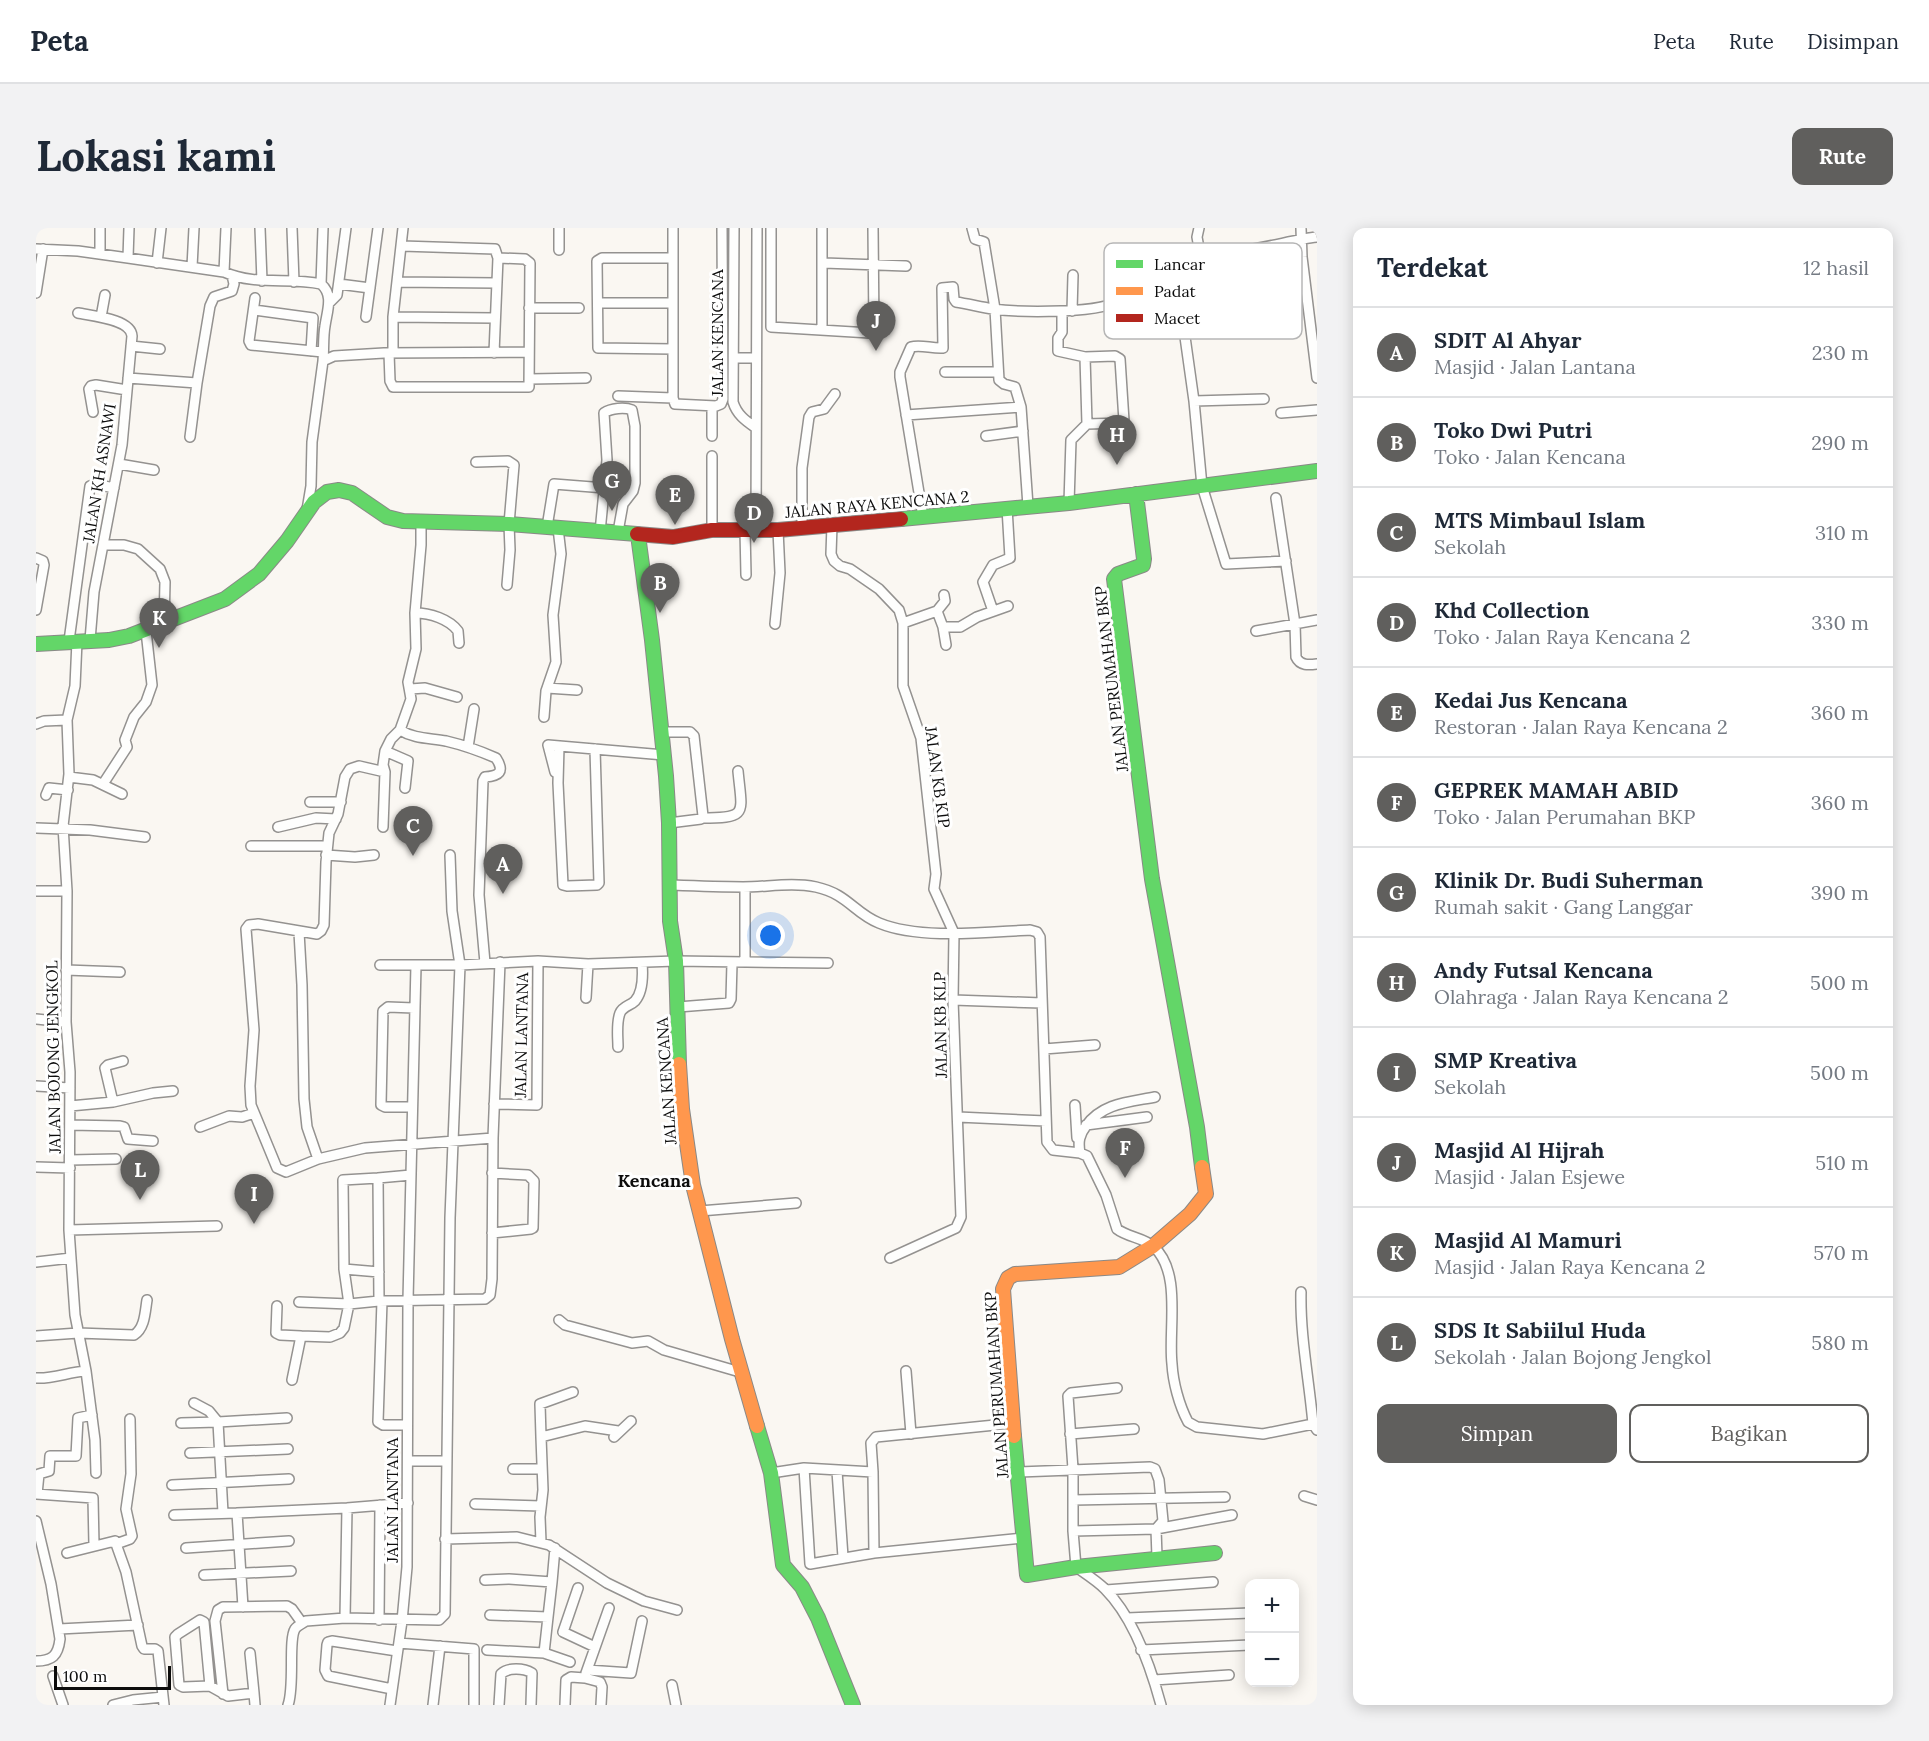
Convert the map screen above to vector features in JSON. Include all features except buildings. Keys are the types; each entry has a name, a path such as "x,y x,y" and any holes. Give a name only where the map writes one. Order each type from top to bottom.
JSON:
{"street":[{"path":"100,228 100,254"},
{"path":"128,258 129,228"},
{"path":"157,263 161,228"},
{"path":"192,267 194,228"},
{"path":"190,437 210,306 214,297 232,291 234,284 228,274 226,228"},
{"path":"260,228 262,281"},
{"path":"292,228 294,282"},
{"path":"306,512 329,303 327,291 321,284 323,228"},
{"path":"329,303 337,295 346,228"},
{"path":"366,317 378,228"},
{"path":"404,228 393,316 390,381 393,387 529,387 530,263 525,260 498,258"},
{"path":"559,228 559,250"},
{"path":"673,228 673,398 675,404 712,406 721,404 723,399 722,228"},
{"name":"JALAN KENCANA","path":"734,228 735,408 756,428"},
{"path":"746,575 751,530 756,428 757,228"},
{"path":"771,228 771,327 873,332 873,228"},
{"path":"822,228 824,263 822,329"},
{"path":"972,228 975,239 984,242 995,309 1000,382 1015,387 1020,407 1028,506"},
{"path":"1198,243 1199,228"},
{"path":"1301,228 1302,257 1317,378"},
{"path":"1289,243 1302,238 1317,237"},
{"path":"402,246 495,249 498,258 494,353"},
{"path":"36,293 39,249 100,254 192,267 262,281 321,284"},
{"path":"673,258 599,259 598,303 598,348 673,349"},
{"path":"824,263 906,266"},
{"path":"1069,503 1071,440 1087,424 1122,423 1125,416 1118,357 1085,357 1058,351 1058,338 1062,332 1067,311 1073,275"},
{"path":"398,282 496,283"},
{"path":"339,284 370,288"},
{"path":"923,518 900,372 911,347 916,345 933,349 943,348 942,288 953,287 956,302 995,309 1067,311 1104,306"},
{"path":"101,317 105,295"},
{"path":"255,298 249,341 251,345 311,351 323,356 529,352"},
{"path":"598,303 673,303"},
{"path":"529,308 579,308"},
{"path":"254,310 313,318 311,351"},
{"path":"78,313 117,321 129,328 132,331 131,346 160,349"},
{"path":"393,316 494,318"},
{"path":"1186,339 1202,486 1226,564 1286,561"},
{"name":"JALAN KH ASNAWI","path":"78,641 93,597 119,464 131,346"},
{"path":"1085,357 1087,424"},
{"path":"734,358 756,358"},
{"path":"945,372 998,372"},
{"path":"128,378 197,383"},
{"path":"530,380 586,378"},
{"path":"93,412 90,386 127,390"},
{"path":"802,526 802,468 809,417 812,412 824,409 835,394"},
{"path":"618,396 673,398"},
{"path":"1194,401 1264,399"},
{"path":"712,406 712,436"},
{"path":"906,415 1020,407"},
{"path":"600,532 607,460 604,413 609,410 628,409 632,411 635,426 635,483 623,504 618,532"},
{"path":"1281,412 1317,410"},
{"path":"986,436 1023,431"},
{"path":"712,456 712,530"},
{"path":"476,462 508,461 514,465 508,524 510,550 507,585"},
{"path":"119,464 154,470"},
{"name":"JALAN RAYA KENCANA 2","path":"36,644 109,640 146,631 225,599 259,574 287,541 306,512 322,494 332,490 345,491 360,497 387,517 421,522 508,524 672,537 712,530 778,530 802,526 923,518 1069,503 1317,471"},
{"path":"78,641 90,486 92,484 114,488"},
{"path":"544,717 547,688 556,662 553,615 561,554 552,527 554,484 605,488"},
{"name":"JALAN PERUMAHAN BKP","path":"1076,1567 1027,1575 1003,1289 1008,1278 1015,1274 1119,1267 1154,1246 1190,1214 1206,1194 1197,1127 1152,879 1114,579 1118,574 1143,565 1136,494"},
{"path":"1276,498 1295,624 1297,659 1304,664 1317,664"},
{"path":"993,611 983,582 993,565 1010,558 1007,508"},
{"path":"383,827 385,751 391,739 400,730 410,703 409,677 416,649 415,613 421,522"},
{"path":"832,525 831,554 834,561 860,576 885,595 899,610 903,623 937,611 945,601 944,595"},
{"path":"775,624 780,573 778,530"},
{"name":"JALAN KENCANA","path":"638,536 664,755 669,823 670,921 676,961 682,1109 689,1163 740,1372 771,1473 783,1565 796,1578 818,1618 854,1705"},
{"path":"103,545 124,545 138,549 160,569 165,582 164,624"},
{"path":"36,558 43,561 44,565 36,610"},
{"path":"943,627 960,627 1008,606"},
{"path":"937,611 943,627 945,645"},
{"path":"415,613 432,615 453,626 458,631 459,643"},
{"path":"1256,631 1317,620"},
{"name":"JALAN KB KIP","path":"903,623 903,687 923,749 936,874 934,889 954,933"},
{"path":"103,784 127,747 124,740 134,717 146,702 152,685 146,631"},
{"name":"JALAN BOJONG JENGKOL","path":"78,641 75,686 67,720 69,777 63,816 67,891 66,1022 70,1088 69,1230 78,1333 92,1415 96,1473"},
{"path":"410,689 425,688 457,697"},
{"path":"547,688 577,690"},
{"path":"468,747 474,709"},
{"path":"36,724 44,721 67,720"},
{"path":"400,730 410,736 431,738 468,747 496,758 500,766 497,775 484,777 483,781 479,895 485,963"},
{"path":"661,732 690,732 694,736 702,818"},
{"path":"595,749 599,883 597,885 563,885 558,783 548,745 595,749 664,755"},
{"path":"385,751 408,761 405,789"},
{"path":"384,772 359,766 350,769 345,777 341,802 336,819 331,826 327,850 324,925 321,931 317,934 258,924 249,925 246,930 254,1030 250,1096 254,1113 280,1170 286,1172 318,1159 365,1148 493,1138"},
{"path":"669,823 736,816 741,805 738,771"},
{"path":"69,777 83,778 103,784 122,794"},
{"path":"46,795 49,788 68,790"},
{"path":"310,802 341,802"},
{"path":"278,826 316,818 336,819"},
{"path":"36,828 90,830 145,837"},
{"path":"250,846 327,850 355,857 374,855"},
{"path":"288,1705 293,1689 293,1637 295,1628 302,1623 345,1618 402,1621 439,1620 444,1617 450,1218 460,965 452,911 450,855"},
{"path":"669,885 815,887 837,894 868,918 892,928 954,933 1030,930 1037,932 1040,937 1047,1142 1050,1148 1056,1151 1080,1153 1087,1156 1103,1189 1117,1229 1154,1246 1168,1265 1172,1363 1177,1390 1188,1422 1197,1427 1263,1434 1315,1427 1302,1339 1301,1292"},
{"path":"745,887 745,962"},
{"path":"36,891 67,891"},
{"path":"299,932 304,1099 307,1127 318,1159"},
{"name":"JALAN KB KLP","path":"890,1258 956,1228 961,1217 953,1000 954,933"},
{"path":"380,965 460,965 538,961 588,964 676,961 828,963"},
{"name":"JALAN LANTANA","path":"494,1104 537,1105 538,961"},
{"name":"JALAN LANTANA","path":"390,1705 407,1567 408,1300 485,1299 490,1295 500,962"},
{"path":"618,1047 619,1015 638,996 643,978 642,963"},
{"path":"678,1006 729,1003 732,963"},
{"path":"586,998 588,964"},
{"path":"299,1302 348,1304 380,1300 408,1300 416,965"},
{"path":"66,970 120,972"},
{"path":"953,1000 1042,1003"},
{"path":"412,1107 381,1105 382,1011 388,1007 414,1008"},
{"path":"36,1019 66,1022"},
{"path":"1044,1049 1095,1046"},
{"path":"113,1102 105,1068 123,1061"},
{"path":"36,1086 70,1088"},
{"path":"70,1106 113,1102 173,1091"},
{"path":"1078,1143 1086,1125 1099,1111 1111,1106 1155,1097"},
{"path":"1075,1105 1080,1153"},
{"path":"200,1126 229,1116 242,1117 254,1113"},
{"path":"958,1117 1046,1121"},
{"path":"1086,1125 1147,1117"},
{"path":"70,1125 120,1126 124,1127 128,1139 153,1141"},
{"path":"36,1167 116,1159"},
{"path":"492,1173 528,1176 534,1181 533,1228 492,1233"},
{"path":"277,1306 276,1333 280,1335 327,1338 340,1333 344,1328 348,1304 344,1269 343,1180 411,1175"},
{"path":"378,1178 380,1300 378,1422 382,1425 408,1425"},
{"path":"700,1211 796,1203"},
{"path":"69,1230 217,1226"},
{"path":"36,1262 71,1258"},
{"path":"344,1269 379,1272"},
{"path":"36,1336 78,1333 136,1334 142,1326 147,1300"},
{"path":"559,1320 565,1325 632,1343 648,1341 664,1350 740,1372"},
{"path":"292,1380 301,1336"},
{"path":"36,1378 52,1378 65,1373 86,1371"},
{"path":"906,1371 911,1434"},
{"path":"1117,1388 1069,1394 1076,1567 1106,1590 1127,1618 1154,1680 1161,1705"},
{"path":"541,1542 540,1404 573,1392"},
{"path":"194,1403 209,1411 218,1422 223,1514"},
{"path":"92,1415 78,1418 76,1455 50,1456 49,1471 39,1474 36,1494 93,1498 94,1545"},
{"path":"181,1423 287,1418"},
{"path":"116,1544 132,1536 126,1509 131,1474 130,1419"},
{"path":"541,1437 585,1426 616,1434 631,1421"},
{"path":"874,1553 872,1440 876,1437 1015,1423"},
{"path":"1070,1434 1134,1429"},
{"path":"190,1453 288,1449"},
{"path":"408,1461 446,1461"},
{"path":"1019,1472 1150,1467 1155,1469 1159,1480 1162,1521 1156,1529 1157,1557"},
{"path":"771,1473 804,1468 873,1472"},
{"path":"804,1468 810,1564 874,1553 1023,1538"},
{"path":"513,1469 542,1469"},
{"path":"837,1471 843,1557"},
{"path":"172,1485 289,1479"},
{"path":"1304,1496 1317,1500"},
{"path":"1073,1500 1225,1497"},
{"path":"174,1515 347,1508 408,1503"},
{"path":"475,1504 541,1506"},
{"path":"379,1620 380,1505"},
{"path":"345,1618 347,1508"},
{"path":"237,1513 243,1606"},
{"path":"1073,1531 1156,1529 1232,1515"},
{"path":"36,1521 59,1629 59,1645 52,1658 48,1661 36,1661"},
{"path":"445,1539 515,1537 541,1542 555,1548 622,1591 644,1601 677,1610"},
{"path":"67,1553 113,1540 126,1572 143,1648 158,1651 163,1701 133,1700 113,1705"},
{"path":"186,1548 289,1541"},
{"path":"544,1653 555,1548"},
{"path":"1076,1567 1157,1557 1215,1553"},
{"path":"204,1575 291,1571"},
{"path":"485,1580 552,1582"},
{"path":"1106,1590 1213,1582"},
{"path":"578,1588 563,1632 595,1647"},
{"path":"223,1695 215,1618 220,1608 287,1606 302,1623"},
{"path":"586,1674 609,1608"},
{"path":"1127,1618 1245,1613"},
{"path":"490,1615 548,1617"},
{"path":"210,1686 204,1622 201,1620 175,1637 179,1685 183,1687 210,1686 223,1695 232,1696 254,1693"},
{"path":"565,1705 567,1678 586,1674 630,1673 642,1621"},
{"path":"59,1629 138,1625"},
{"path":"392,1689 328,1676 325,1670 328,1642 398,1647 473,1648 476,1652 474,1705"},
{"path":"434,1702 440,1646"},
{"path":"1141,1650 1245,1646"},
{"path":"487,1650 544,1653 570,1662"},
{"path":"250,1653 255,1705"},
{"path":"499,1705 501,1674 509,1670 527,1670 532,1673 531,1705"},
{"path":"586,1674 601,1684 601,1705"},
{"path":"1154,1680 1229,1675"},
{"path":"53,1676 63,1705"},
{"path":"672,1685 676,1705"}],"traffic: fast":[{"path":"901,519 1069,503 1317,471"},
{"path":"36,644 109,640 129,636 225,599 259,574 287,541 314,502 327,492 339,490 352,493 387,517 403,521 509,524 637,534"},
{"path":"1136,494 1143,565 1118,574 1114,579 1152,879 1197,1127 1202,1167"},
{"path":"638,535 666,776 670,921 676,961 679,1064"},
{"path":"757,1426 771,1473 783,1565 802,1587 818,1618 853,1705"},
{"path":"1014,1436 1027,1575 1076,1567 1215,1553"}],"traffic: slow":[{"path":"679,1064 682,1109 693,1185 732,1339 757,1426"},
{"path":"1014,1436 1003,1289 1008,1278 1015,1274 1119,1267 1153,1246 1190,1214 1206,1194 1202,1167"}],"traffic: jam":[{"path":"637,534 673,537 712,530 778,530 901,519"}],"place":[{"name":"Masjid Al Hijrah","path":"876,351"},
{"name":"Andy Futsal Kencana","path":"1117,465"},
{"name":"Klinik Dr. Budi Suherman","path":"612,511"},
{"name":"Kedai Jus Kencana","path":"675,525"},
{"name":"Khd Collection","path":"754,543"},
{"name":"Toko Dwi Putri","path":"660,613"},
{"name":"Masjid Al Mamuri","path":"159,648"},
{"name":"MTS Mimbaul Islam","path":"413,856"},
{"name":"SDIT Al Ahyar","path":"503,894"},
{"name":"GEPREK MAMAH ABID","path":"1125,1178"},
{"name":"SDS It Sabiilul Huda","path":"140,1200"},
{"name":"SMP Kreativa","path":"254,1224"}],"district":[{"name":"Kencana","path":"654,1180"}]}
